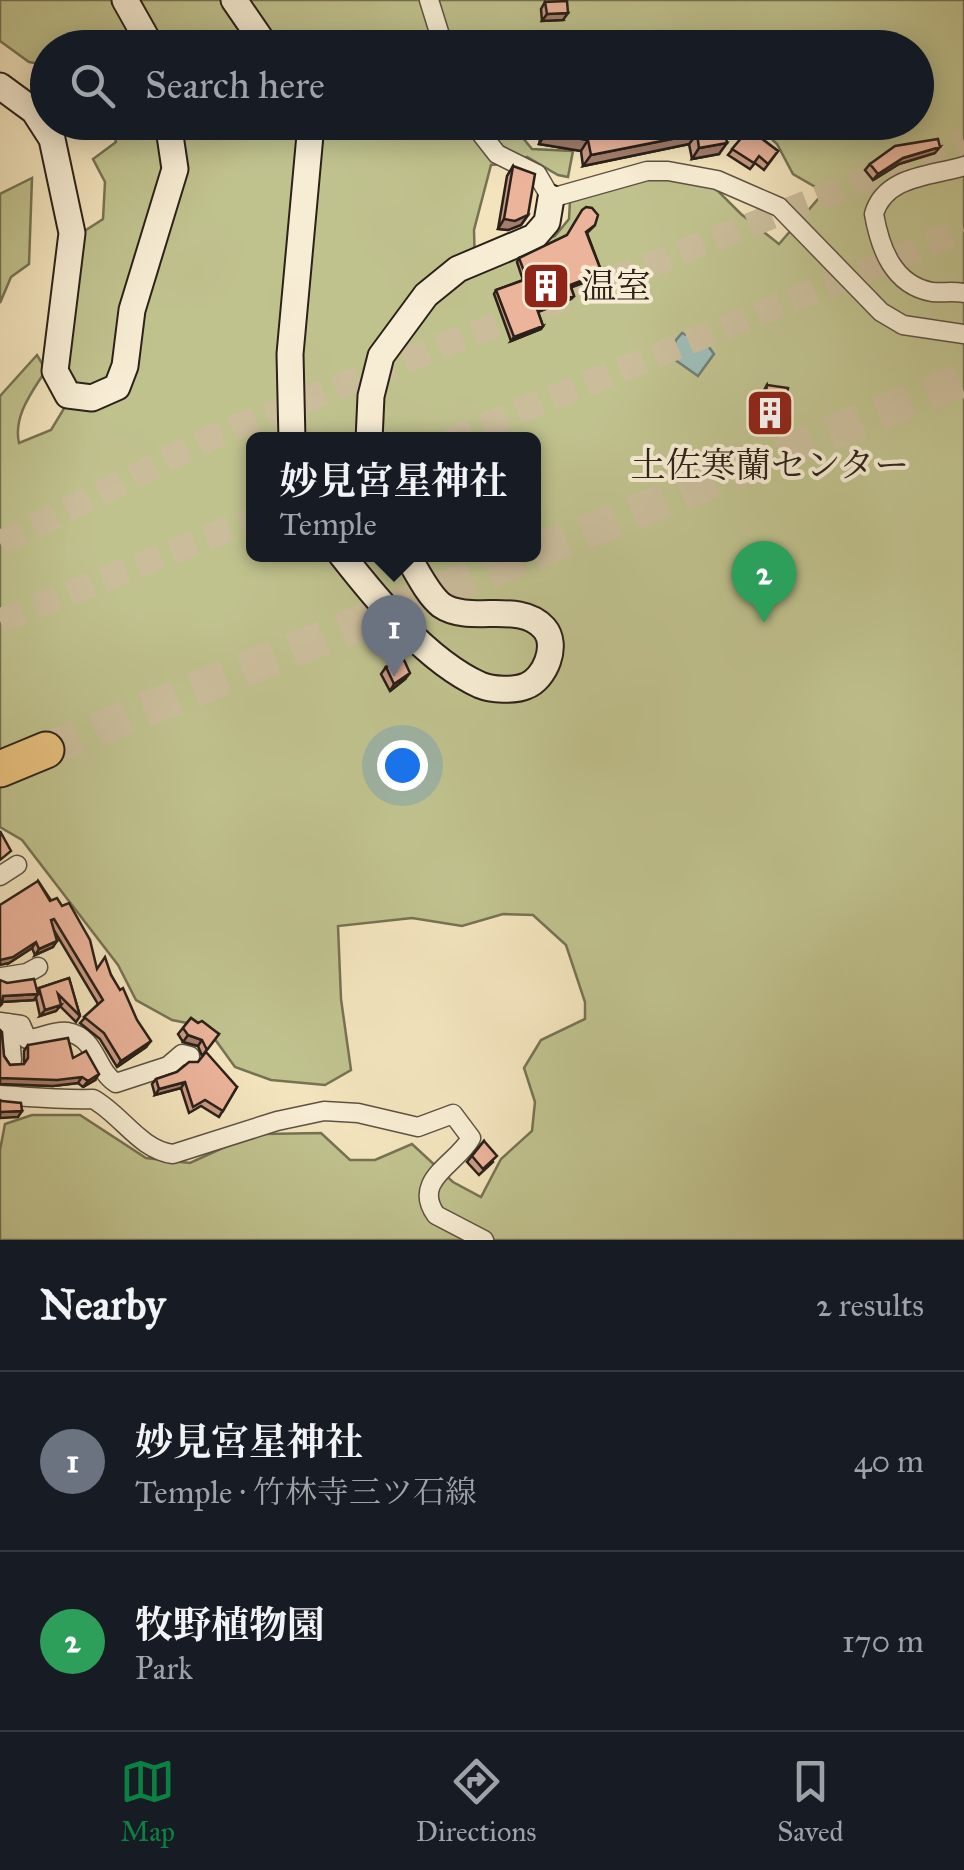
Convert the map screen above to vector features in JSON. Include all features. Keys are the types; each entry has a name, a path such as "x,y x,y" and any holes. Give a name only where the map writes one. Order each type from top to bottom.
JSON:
{"highway":[{"path":"0,769 46,750"}],"main road":[{"path":"125,0 142,30"},
{"path":"234,0 255,30"},
{"path":"0,86 30,108"},
{"path":"52,140 72,233 55,371 68,395 92,398 117,386 125,366 132,310 175,169 171,140"},
{"path":"292,432 290,354 310,140"},
{"path":"369,432 371,396 381,356 426,295 458,268 534,237 549,217 550,198"},
{"path":"348,562 409,632 460,674 485,687 505,689 526,686 537,678 548,662 551,644 545,628 520,617 462,613 440,604 411,562"}],"street":[{"path":"429,0 438,30"},
{"path":"486,140 497,154 537,174 550,198 646,170 668,170 717,180 779,207 881,312 903,326 964,334"},
{"path":"964,166 938,175 918,176 898,185 882,197 874,214 882,250 910,284 932,292 964,293"},
{"path":"0,876 17,865"},
{"path":"1,974 27,973 38,967"},
{"path":"12,1060 4,1023 21,1024 27,1039 64,1031 87,1041 116,1083 168,1066 182,1054 190,1056"},
{"path":"0,1095 32,1095 74,1102 93,1099 141,1138 164,1153 174,1154 277,1121 324,1111 358,1113 418,1126 453,1114 471,1138 432,1178 428,1192 431,1209 484,1240"}],"green space":[{"path":"0,0 964,0 964,1240 0,1240 0,1150 5,1124 32,1115 80,1115 146,1158 190,1163 265,1134 321,1133 350,1160 375,1160 412,1144 453,1182 481,1197 501,1159 532,1131 535,1102 524,1068 541,1040 585,1019 585,1002 566,945 533,915 503,914 462,926 412,918 338,926 341,999 351,1070 325,1085 271,1080 235,1067 214,1038 197,1025 172,1020 136,1000 118,965 22,840 0,827 0,396 37,355 46,370 21,414 19,443 51,430 71,397 65,360 83,232 103,219 105,182 93,159 115,140 525,140 532,149 573,151 568,177 527,157 491,165 474,230 475,268 555,236 569,219 570,201 669,173 715,188 779,244 824,192 793,174 773,140 934,140 934,30 30,30 29,62 0,41"},
{"path":"32,178 29,264 11,277 0,303 0,194"}],"water":[{"path":"682,333 706,343 714,354 698,376 671,357"}],"building":[{"path":"567,1 568,13 547,14 545,2"},
{"path":"938,139 940,147 903,158 878,174 870,164 895,146"},
{"path":"588,140 667,140 591,155"},
{"path":"698,140 726,140 727,143 699,148"},
{"path":"740,140 764,140 778,151 768,164 759,156 754,163 732,149"},
{"path":"513,166 535,174 528,215 515,221 504,219"},
{"name":"温室","path":"586,207 598,215 595,225 586,232 602,273 570,285 574,296 537,309 543,326 514,337 496,290 527,279 519,258 567,235"},
{"name":"土佐寒蘭センター","path":"767,385 788,388 782,429 761,425"},
{"path":"404,660 410,673 394,684 386,667"},
{"path":"0,831 11,851 0,860"},
{"path":"38,881 50,901 57,898 62,906 69,903 90,940 97,969 105,957 111,975 120,990 123,988 151,1041 121,1061 104,1033 84,1017 103,1000 54,919 51,920 57,941 39,949 36,942 13,957 0,960 0,905"},
{"path":"69,978 80,1016 58,994 61,1005 45,1010 39,988"},
{"path":"34,979 38,994 3,996 0,1006 0,980 7,983"},
{"path":"191,1018 219,1034 207,1050 202,1040 188,1035 183,1028"},
{"path":"0,1030 4,1056 10,1065 24,1064 28,1045 68,1038 73,1058 86,1051 99,1074 88,1081 82,1077 0,1078"},
{"path":"206,1052 237,1087 223,1111 205,1100 193,1107 185,1082 159,1089 156,1079 177,1072 189,1062 198,1062"},
{"path":"0,1100 21,1103 22,1111 0,1112"},
{"path":"484,1141 497,1156 483,1169 472,1156"}],"tunnel":[{"path":"0,543 221,433 964,141"},
{"path":"469,432 964,230"},
{"path":"541,550 964,379"},
{"path":"0,621 246,522"},
{"path":"46,750 511,562"}],"place":[{"name":"温室","path":"546,286"},
{"name":"土佐寒蘭センター","path":"770,413"},
{"name":"牧野植物園","path":"764,623"},
{"name":"妙見宮星神社","path":"394,677"}]}
